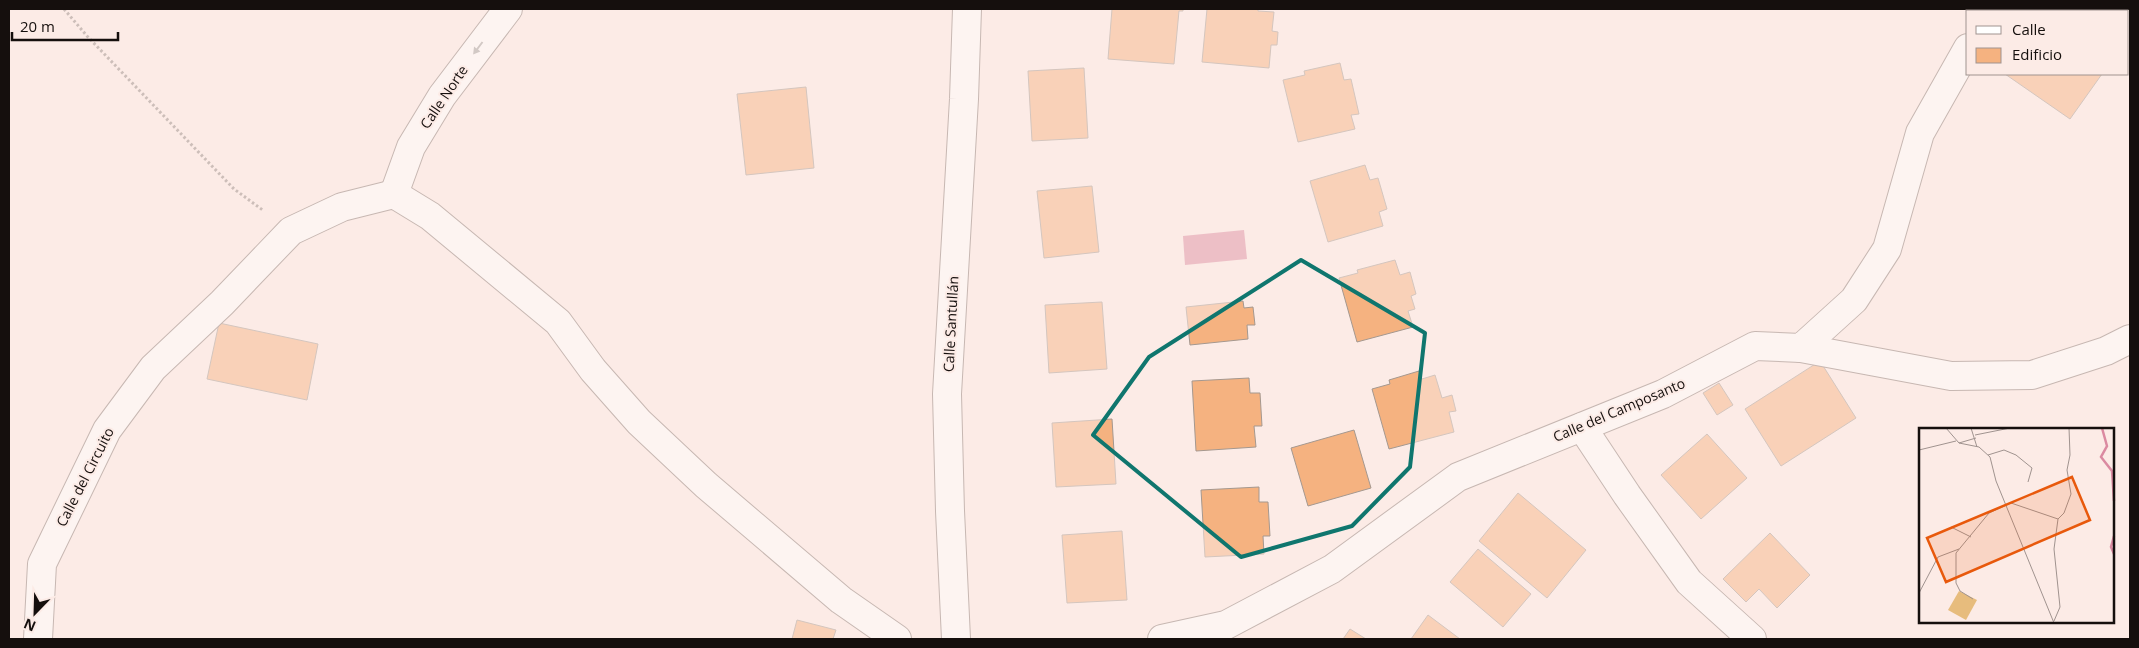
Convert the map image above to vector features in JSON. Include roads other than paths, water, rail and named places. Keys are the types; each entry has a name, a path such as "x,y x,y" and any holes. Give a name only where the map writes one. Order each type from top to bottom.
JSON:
{"street":[{"name":"Calle Norte","path":"394,194 411,147 442,96 508,9"},
{"name":"Calle Santullán","path":"956,639 947,394 964,109 967,9"},
{"path":"1801,348 1854,300 1887,249 1920,133 1966,52"},
{"name":"Calle del Circuito","path":"38,639 42,564 107,430 153,368 222,303 291,231 342,207 394,194"},
{"path":"394,194 430,216 558,322 593,370 639,422 706,485 841,600 897,639"},
{"name":"Calle del Camposanto","path":"1162,639 1226,625 1332,569 1458,477 1663,394 1755,346 1801,348 1951,376 2032,375 2106,352 2130,339"},
{"path":"1582,427 1626,495 1689,582 1752,639"}]}
